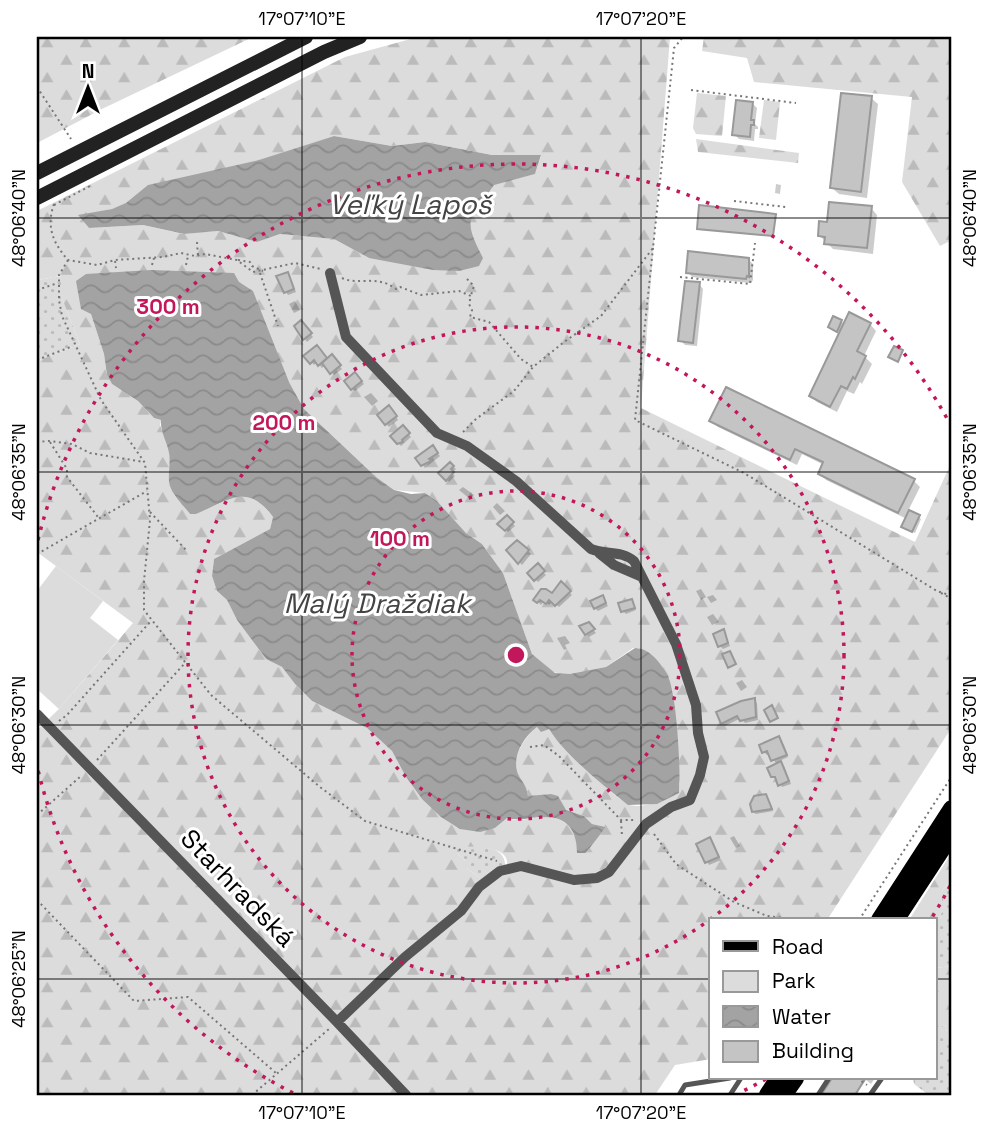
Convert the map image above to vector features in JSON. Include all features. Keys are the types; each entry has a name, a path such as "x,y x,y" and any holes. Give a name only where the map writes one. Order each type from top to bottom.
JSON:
{"main road":[{"path":"37,173 306,37"},
{"path":"37,198 313,58 360,37"},
{"path":"881,918 952,809"},
{"path":"896,918 952,833"},
{"path":"768,1095 778,1080"},
{"path":"783,1095 794,1080"}],"street":[{"path":"330,272 346,337 437,433 467,446 516,481 580,542 599,553 625,554 634,561 676,644 696,705 698,733 704,757 690,800 671,807 646,824 609,872 597,878 574,880 521,866 500,871 479,887 461,911 405,957 338,1022"},
{"name":"Starhradská","path":"37,714 406,1095"}],"lane":[{"path":"679,1095 685,1085 717,1080"},
{"path":"730,1095 740,1080"},
{"path":"818,1095 828,1080"}],"path":[{"path":"683,37 674,48 635,420 744,473 937,591 952,597"},
{"path":"37,88 71,139"},
{"path":"691,90 796,103"},
{"path":"734,201 786,207"},
{"path":"54,204 49,224 57,248 68,260 97,265 115,260 181,253 198,256 205,254 250,262 252,267 262,272 278,326"},
{"path":"198,256 199,239"},
{"path":"680,277 750,284 755,243"},
{"path":"454,440 476,419 514,391 533,367 601,316 653,248"},
{"path":"186,265 188,255"},
{"path":"152,265 154,257"},
{"path":"68,260 59,275 62,316 101,400 145,463 150,511 144,610 151,620 211,695 320,787 365,821 493,859 508,869"},
{"path":"115,260 116,268"},
{"path":"237,260 253,272 295,263 311,265 350,282 366,279 421,295 459,292 471,296"},
{"path":"467,279 474,286 469,304 472,310 470,317 489,322 521,359 533,367"},
{"path":"37,290 59,282"},
{"path":"37,360 74,345"},
{"path":"49,441 67,469 66,477 98,517"},
{"path":"37,442 72,444 90,453 145,463"},
{"path":"37,554 148,491"},
{"path":"150,511 186,550"},
{"path":"50,727 67,715 151,620"},
{"path":"37,815 90,769 185,663"},
{"path":"530,747 544,745 559,756 621,820 632,819 646,824 676,864 734,902 767,916 784,918"},
{"path":"860,918 952,776"},
{"path":"37,900 134,1001 188,997 276,1073"},
{"path":"252,1095 338,1022"},
{"path":"859,1080 872,1092"}],"green space":[{"path":"37,37 253,37 37,143"},
{"path":"418,37 670,37 641,408 915,542 952,461 952,727 828,918 709,918 709,1059 675,1065 655,1095 37,1095 37,730 59,709 133,623 37,552 37,361 80,344 61,296 61,276 37,280 37,211 345,57","holes":["334,136 392,146 425,142 492,155 541,156 535,174 494,184 470,219 469,232 369,258 334,239 280,234 257,242 218,231 183,234 143,225 89,228 79,216 112,209","91,314 289,382 304,409 376,477 394,490 425,493 437,501 466,533 482,544 503,573 532,654 553,672 579,674 606,667 633,648 639,648 680,783 679,793 649,805 630,805 588,771 549,729 537,727 518,752 518,775 528,797 551,794 566,810 584,816 592,824 606,827 586,853 578,853 573,833 560,820 545,817 518,820 507,818 495,828 422,799 392,751 367,728 312,701 282,667 266,659 237,620 227,600 217,591 212,576 214,559 270,529 273,517 255,500 246,497 238,497 190,514 174,495 169,451 160,425 161,420 154,418 138,401 112,384 107,375 104,354","457,846 494,849 504,855 507,866 494,880 482,884 479,877 466,868 466,861 457,853"]},
{"path":"704,37 952,38 952,240 940,246 902,182 912,97 754,82 747,58 702,51"},
{"path":"697,93 726,96 722,136 696,134 693,128"},
{"path":"764,100 780,102 776,140 759,138"},
{"path":"696,139 799,153 798,163 698,152"},
{"path":"62,276 61,296 80,344 37,361 37,280"},
{"path":"56,566 103,601 90,618 118,640 59,709 37,689 37,591"},
{"path":"457,845 497,851 505,862 505,872 489,884 481,884 479,877 466,868 466,861 457,853"},
{"path":"952,852 952,878 942,891 942,912 936,923 936,918 910,918"},
{"path":"952,878 952,966 936,968 936,922 942,912 942,891"},
{"path":"952,966 952,1047 945,1025 936,1029 936,968"},
{"path":"945,1025 952,1047 952,1095 926,1093 914,1084 913,1080 936,1080 936,1029"}],"water":[{"name":"Veľký Lapoš","path":"334,136 392,146 425,142 492,155 541,155 535,174 494,185 474,213 471,220 472,234 483,258 479,266 459,271 433,270 369,258 334,239 280,234 257,242 218,231 184,234 143,225 89,228 78,215 112,209 126,203 148,185 259,160"},
{"name":"Malý Draždiak","path":"151,270 234,273 239,282 253,291 289,382 304,409 376,477 394,490 411,494 425,493 437,501 466,533 482,544 503,573 532,654 555,673 570,674 606,667 635,648 654,656 667,674 673,697 679,751 679,793 657,804 628,805 575,759 549,729 541,732 537,727 524,741 518,752 516,765 528,796 558,796 566,810 584,816 592,824 606,827 586,853 577,853 570,828 566,823 553,818 507,818 495,828 480,832 460,829 441,817 422,799 392,751 367,728 312,701 282,667 266,659 237,620 227,600 217,591 212,576 214,559 270,529 273,517 264,506 246,497 228,500 190,514 170,486 169,453 161,420 154,418 138,401 112,384 107,375 104,354 91,314 81,309 76,281 86,274"}],"building":[{"path":"841,93 872,96 861,192 830,188"},
{"path":"736,100 753,102 751,120 754,120 754,125 751,125 750,137 732,135"},
{"path":"829,202 872,206 867,248 824,244 825,237 818,236 819,221 827,222"},
{"path":"699,205 776,214 773,236 697,229"},
{"path":"688,251 749,258 749,277 746,279 686,273"},
{"path":"288,272 294,289 284,293 276,276"},
{"path":"685,281 700,282 693,343 678,341"},
{"path":"849,312 871,323 857,351 866,356 855,379 853,377 847,389 841,386 830,407 809,396"},
{"path":"833,316 842,320 837,332 828,327"},
{"path":"301,320 312,333 303,340 294,326"},
{"path":"317,345 327,358 318,366 314,360 310,364 303,356"},
{"path":"894,346 903,350 898,362 888,357"},
{"path":"332,354 341,365 330,374 322,363"},
{"path":"355,372 362,381 351,390 344,381"},
{"path":"726,387 915,479 898,513 818,474 823,462 795,449 790,460 709,421"},
{"path":"389,405 397,416 385,425 377,415"},
{"path":"403,425 410,433 403,442 397,444 390,436"},
{"path":"433,445 438,453 429,459 431,461 421,466 415,458"},
{"path":"450,462 454,466 451,469 454,472 446,481 438,473"},
{"path":"909,510 920,515 912,532 901,527"},
{"path":"507,515 514,522 505,531 497,524"},
{"path":"517,540 529,550 518,564 506,550"},
{"path":"538,563 545,571 534,581 527,573"},
{"path":"561,581 571,591 555,606 549,600 546,604 533,600 541,589 552,593"},
{"path":"603,595 606,603 594,609 590,601"},
{"path":"632,599 635,608 621,612 618,603"},
{"path":"589,622 595,629 585,635 579,626"},
{"path":"724,629 728,643 718,647 713,634"},
{"path":"730,651 736,664 728,668 722,654"},
{"path":"755,698 756,717 740,721 737,716 721,724 716,712"},
{"path":"772,705 778,718 770,722 764,710"},
{"path":"779,736 787,755 771,761 767,751 762,753 759,745"},
{"path":"781,761 789,781 778,786 775,777 771,777 767,768"},
{"path":"766,794 772,809 752,812 750,804 754,796"},
{"path":"710,837 719,857 705,863 696,844"},
{"path":"831,1080 864,1080 855,1095 821,1095"}]}
